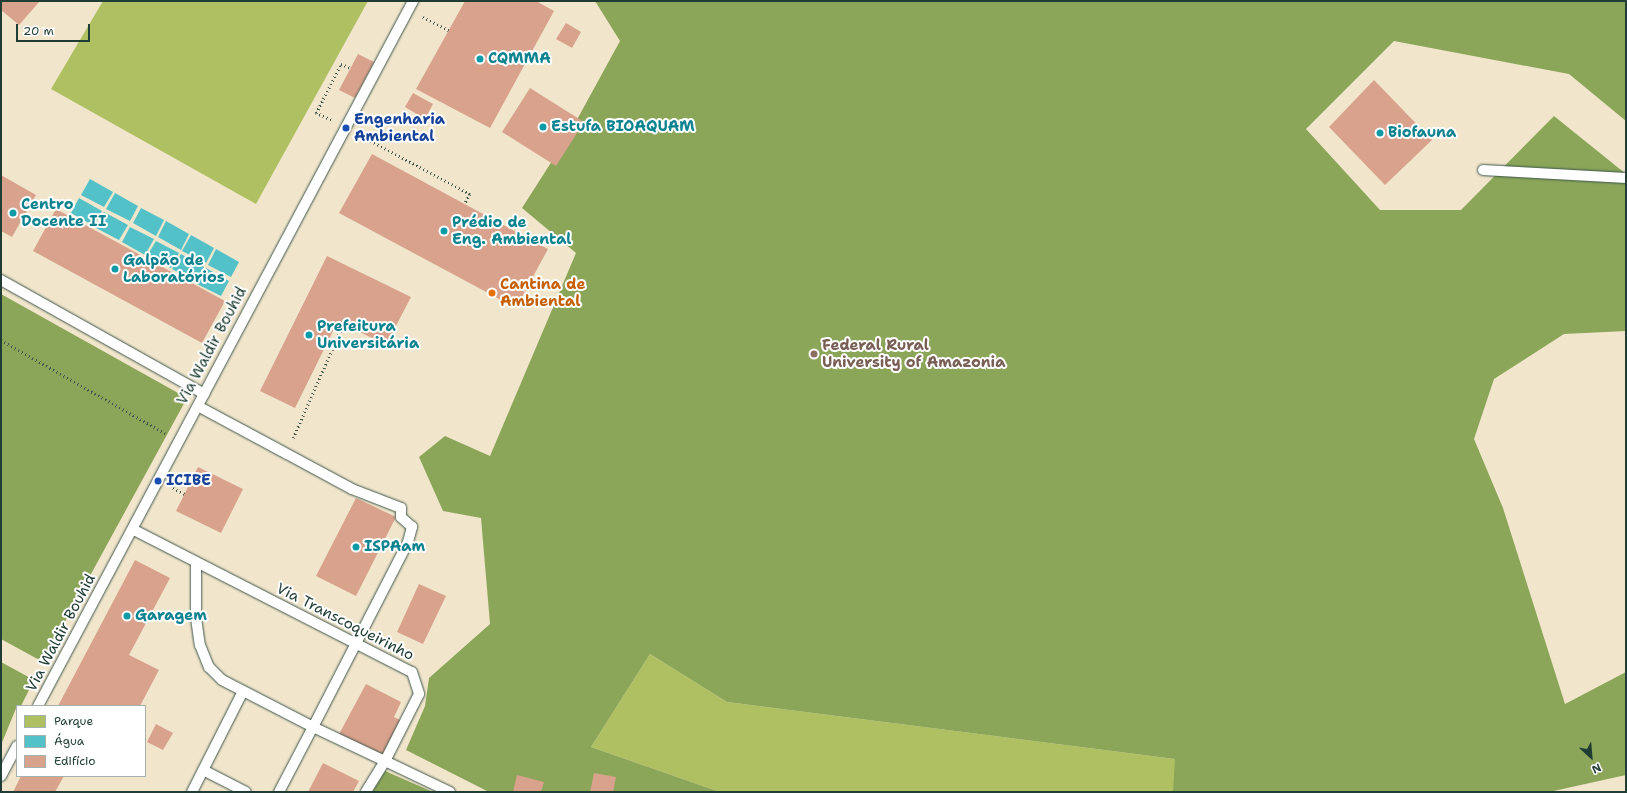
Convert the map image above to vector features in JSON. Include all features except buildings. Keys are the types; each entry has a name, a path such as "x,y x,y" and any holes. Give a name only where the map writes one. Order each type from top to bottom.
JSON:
{"lane":[{"name":"Via Waldir Bouhid","path":"39,705 134,530 179,441 411,6"},
{"path":"1483,170 1626,178"},
{"path":"1,280 204,394"},
{"path":"198,406 286,455 352,489 401,508 401,518 412,527 408,542 356,646 279,792"},
{"name":"Via Transcoqueirinho","path":"134,530 356,646 412,672 417,679 419,694 415,705 385,761 366,792"},
{"path":"196,562 200,645 209,667 222,680 313,727 450,792"},
{"path":"192,792 244,691"},
{"path":"1,776 16,748"},
{"path":"203,770 246,792"}],"path":[{"path":"411,6 448,30"},
{"path":"351,68 340,64 316,113 470,194 464,204"},
{"path":"286,455 341,329 336,325"},
{"path":"1,340 179,441"}],"green space":[{"path":"103,1 368,1 256,204 51,89"},
{"name":"Federal Rural University of Amazonia","path":"595,1 1626,1 1626,121 1569,74 1394,41 1306,129 1380,210 1461,210 1554,116 1626,174 1626,331 1564,334 1494,379 1474,439 1503,508 1565,704 1626,672 1626,775 1549,792 1173,792 1175,759 727,702 650,654 591,747 720,792 489,792 406,750 425,706 429,678 490,624 481,518 443,511 419,457 445,436 490,456 576,253 522,208 568,136 620,41"},
{"path":"1,294 187,398 43,662 1,639"},
{"path":"650,654 727,702 1175,759 1179,792 720,792 591,747"},
{"path":"1,662 34,680 22,705 16,705 16,708 1,745"},
{"path":"385,771 433,792 372,792"}],"water":[{"path":"90,179 113,192 104,207 81,195"},
{"path":"115,193 138,206 130,221 106,209"},
{"path":"79,198 102,211 94,226 71,213"},
{"path":"141,208 164,220 156,236 133,223"},
{"path":"104,212 128,225 119,240 96,228"},
{"path":"166,221 189,234 181,250 158,237"},
{"path":"130,227 154,239 145,255 122,242"},
{"path":"191,235 214,248 206,263 182,251"},
{"path":"156,241 179,253 171,268 147,256"},
{"path":"216,249 239,262 231,277 208,265"},
{"path":"181,254 204,267 195,282 172,269"},
{"path":"206,268 229,281 221,296 197,284"}],"place":[{"name":"CQMMA","path":"480,59"},
{"name":"Estufa BIOAQUAM","path":"543,127"},
{"name":"Engenharia Ambiental","path":"346,128"},
{"name":"Biofauna","path":"1380,133"},
{"name":"Centro Docente II","path":"13,213"},
{"name":"Prédio de Eng. Ambiental","path":"444,231"},
{"name":"Galpão de Laboratórios","path":"115,269"},
{"name":"Cantina de Ambiental","path":"492,293"},
{"name":"Prefeitura Universitária","path":"309,335"},
{"name":"Federal Rural University of Amazonia","path":"814,354"},
{"name":"ICIBE","path":"158,481"},
{"name":"ISPAam","path":"356,547"},
{"name":"Garagem","path":"127,616"}]}
